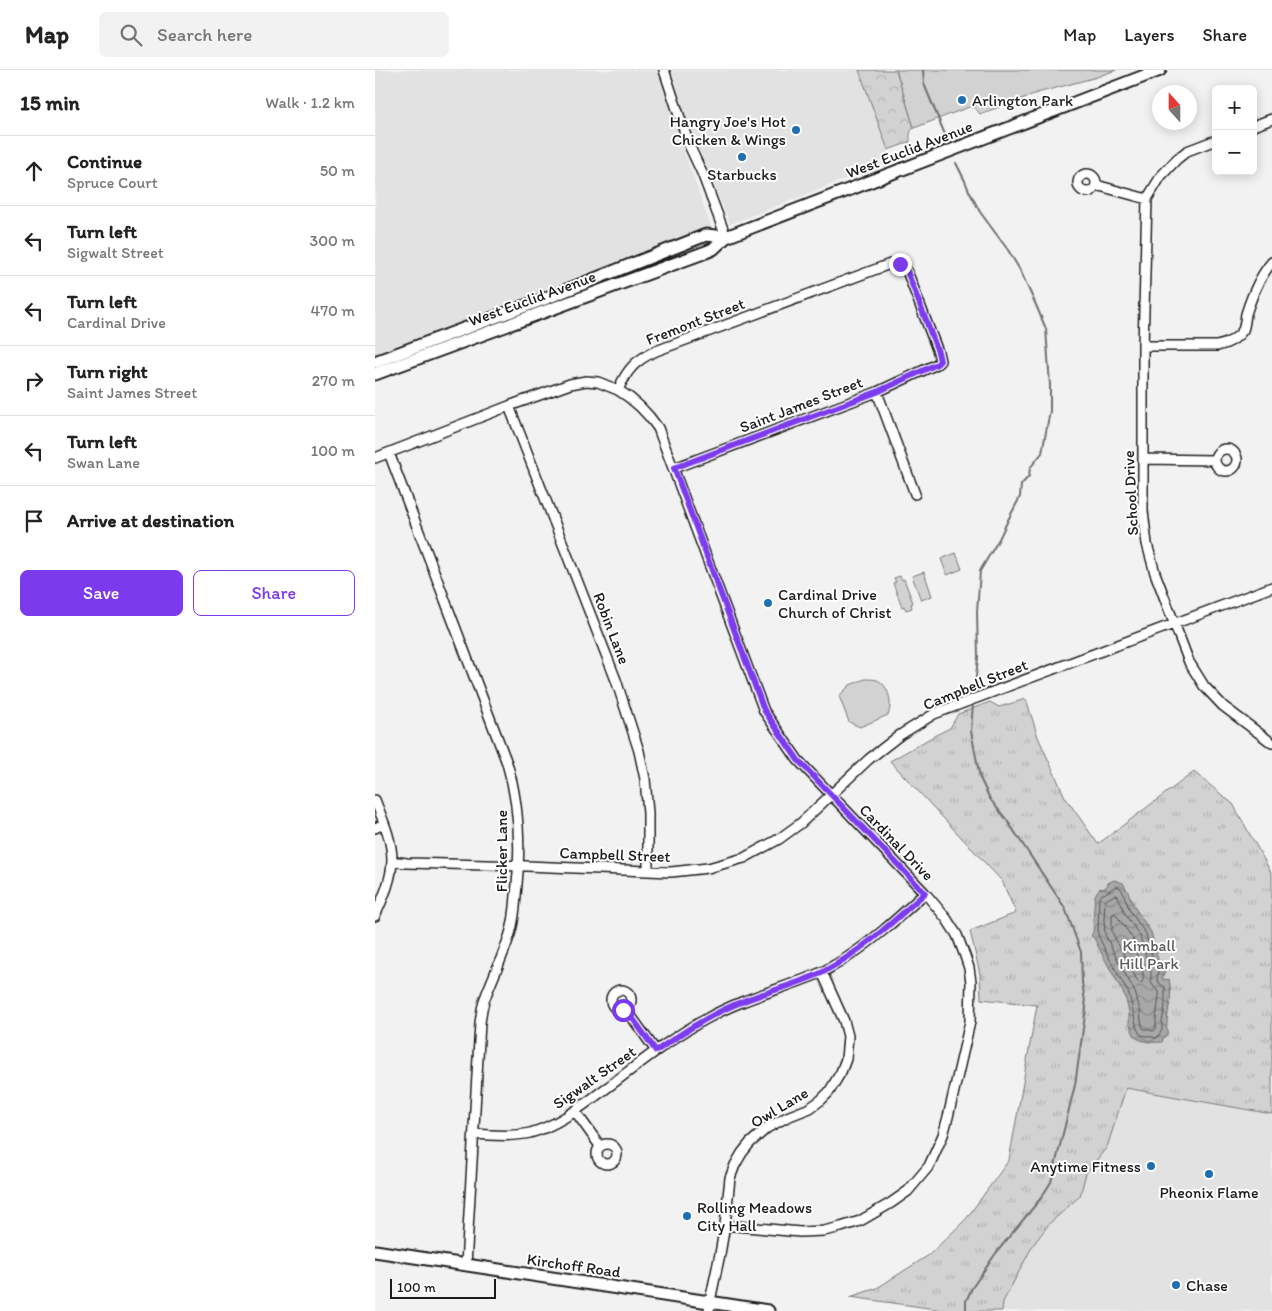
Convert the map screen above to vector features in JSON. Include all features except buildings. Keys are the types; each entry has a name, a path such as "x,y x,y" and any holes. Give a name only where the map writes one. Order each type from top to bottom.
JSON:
{"main road":[{"name":"West Euclid Avenue","path":"375,374 706,252 713,249 726,237 1160,70"},
{"name":"West Euclid Avenue","path":"375,362 544,299 706,235 726,237"},
{"name":"Kirchoff Road","path":"375,1251 709,1306 768,1311"}],"street":[{"path":"664,70 689,145 702,173 726,237"},
{"path":"1257,125 1272,119"},
{"path":"1096,185 1147,199 1161,176 1177,158 1187,151 1212,142"},
{"name":"School Drive","path":"1147,199 1143,346 1143,512 1147,544 1155,573 1189,662 1204,686 1223,706 1272,743"},
{"path":"1143,346 1217,346 1227,344 1243,329 1255,287 1264,271 1272,262"},
{"name":"Fremont Street","path":"618,390 629,369 648,354 895,263 900,264 907,271 938,352 940,361 937,364"},
{"name":"Saint James Street","path":"674,468 877,392 937,364"},
{"path":"375,458 570,384 586,381 607,385 618,390"},
{"name":"Cardinal Drive","path":"618,390 641,406 658,428 764,710 798,760 925,893 946,918 957,935 969,968 971,1022 945,1126 929,1166 908,1191 891,1204 860,1221 824,1231 800,1232 725,1225"},
{"path":"877,392 915,494"},
{"name":"Robin Lane","path":"509,406 616,680 639,751 645,779 649,871"},
{"name":"Flicker Lane","path":"389,453 509,770 519,825 516,902 511,932 482,1008 480,1023 466,1265"},
{"path":"1143,459 1215,460"},
{"name":"Campbell Street","path":"392,860 407,863 518,865 671,872 708,868 744,858 779,839 801,823 869,759 900,735 934,714 1272,587"},
{"path":"375,800 384,824 392,860 388,886 375,916"},
{"path":"375,828 384,824"},
{"name":"Sigwalt Street","path":"474,1134 515,1136 556,1122 575,1111 656,1051 717,1012 822,972 860,949 925,893"},
{"name":"Owl Lane","path":"709,1306 725,1225 730,1178 735,1165 742,1153 767,1128 787,1117 810,1108 821,1100 829,1092 846,1059 848,1036 844,1021 822,972"},
{"path":"626,1009 656,1051"},
{"path":"575,1111 600,1146"}],"shaded area":[{"path":"375,70 859,70 892,161 730,224 685,116 673,121 712,229 375,359"},
{"path":"1125,1088 1272,1114 1272,1311 1002,1311 1003,1300 1033,1245 1049,1224 1080,1196 1086,1173 1107,1146"}],"green space":[{"path":"859,70 896,70 914,128 911,132 910,142 888,150"},
{"name":"Arlington Park","path":"896,70 1116,70 1037,93 980,114 974,107 969,107 914,128"},
{"path":"956,553 962,569 947,575 941,559"},
{"path":"924,572 932,596 921,600 912,576"},
{"path":"900,576 902,580 904,579 913,603 911,604 912,608 906,610 904,606 902,607 893,583 896,582 894,578"},
{"path":"865,679 881,682 889,695 890,706 888,715 860,727 849,722 839,696 850,685"},
{"name":"Kimball Hill Park","path":"1026,699 1038,737 1065,797 1098,844 1194,772 1233,804 1272,874 1272,1114 1126,1088 1107,1147 1086,1173 1080,1196 1049,1224 1033,1245 1003,1302 1002,1311 950,1311 850,1297 877,1288 929,1255 966,1219 1009,1160 1037,1005 981,999 980,974 970,931 1016,913 1002,881 890,761 950,728 958,714 990,702 999,707"}],"water":[{"path":"1114,880 1123,883 1135,908 1151,932 1158,960 1165,973 1162,976 1163,980 1169,979 1170,996 1167,1035 1162,1042 1148,1042 1135,1037 1129,1023 1129,1012 1125,996 1094,938 1091,936 1095,895 1100,888 1103,889"}],"waterway":[{"path":"923,70 924,84 946,137"},
{"path":"956,163 980,212 1020,270 1036,305 1046,329 1050,385 1050,411 1042,453 1030,468 1029,476 1021,485 1020,497 980,571 977,612 978,657 974,696"},
{"path":"966,1311 966,1301 972,1288 996,1253 1041,1198 1051,1182 1075,1085 1086,1008 1082,982 1081,952 1065,908 1006,819 990,799 980,778 971,731 973,703"}],"place":[{"name":"Arlington Park","path":"962,100"},
{"name":"Hangry Joe's Hot Chicken & Wings","path":"796,130"},
{"name":"Starbucks","path":"742,157"},
{"name":"Cardinal Drive Church of Christ","path":"768,603"},
{"name":"Anytime Fitness","path":"1151,1166"},
{"name":"Pheonix Flame","path":"1209,1174"},
{"name":"Rolling Meadows City Hall","path":"687,1216"},
{"name":"Chase","path":"1176,1285"}],"route":[{"path":"623,1010 626,1009 656,1051 717,1012 822,972 860,949 925,893 798,760 764,710 674,468 877,392 937,364 940,361 938,352 907,271 900,264"}]}
